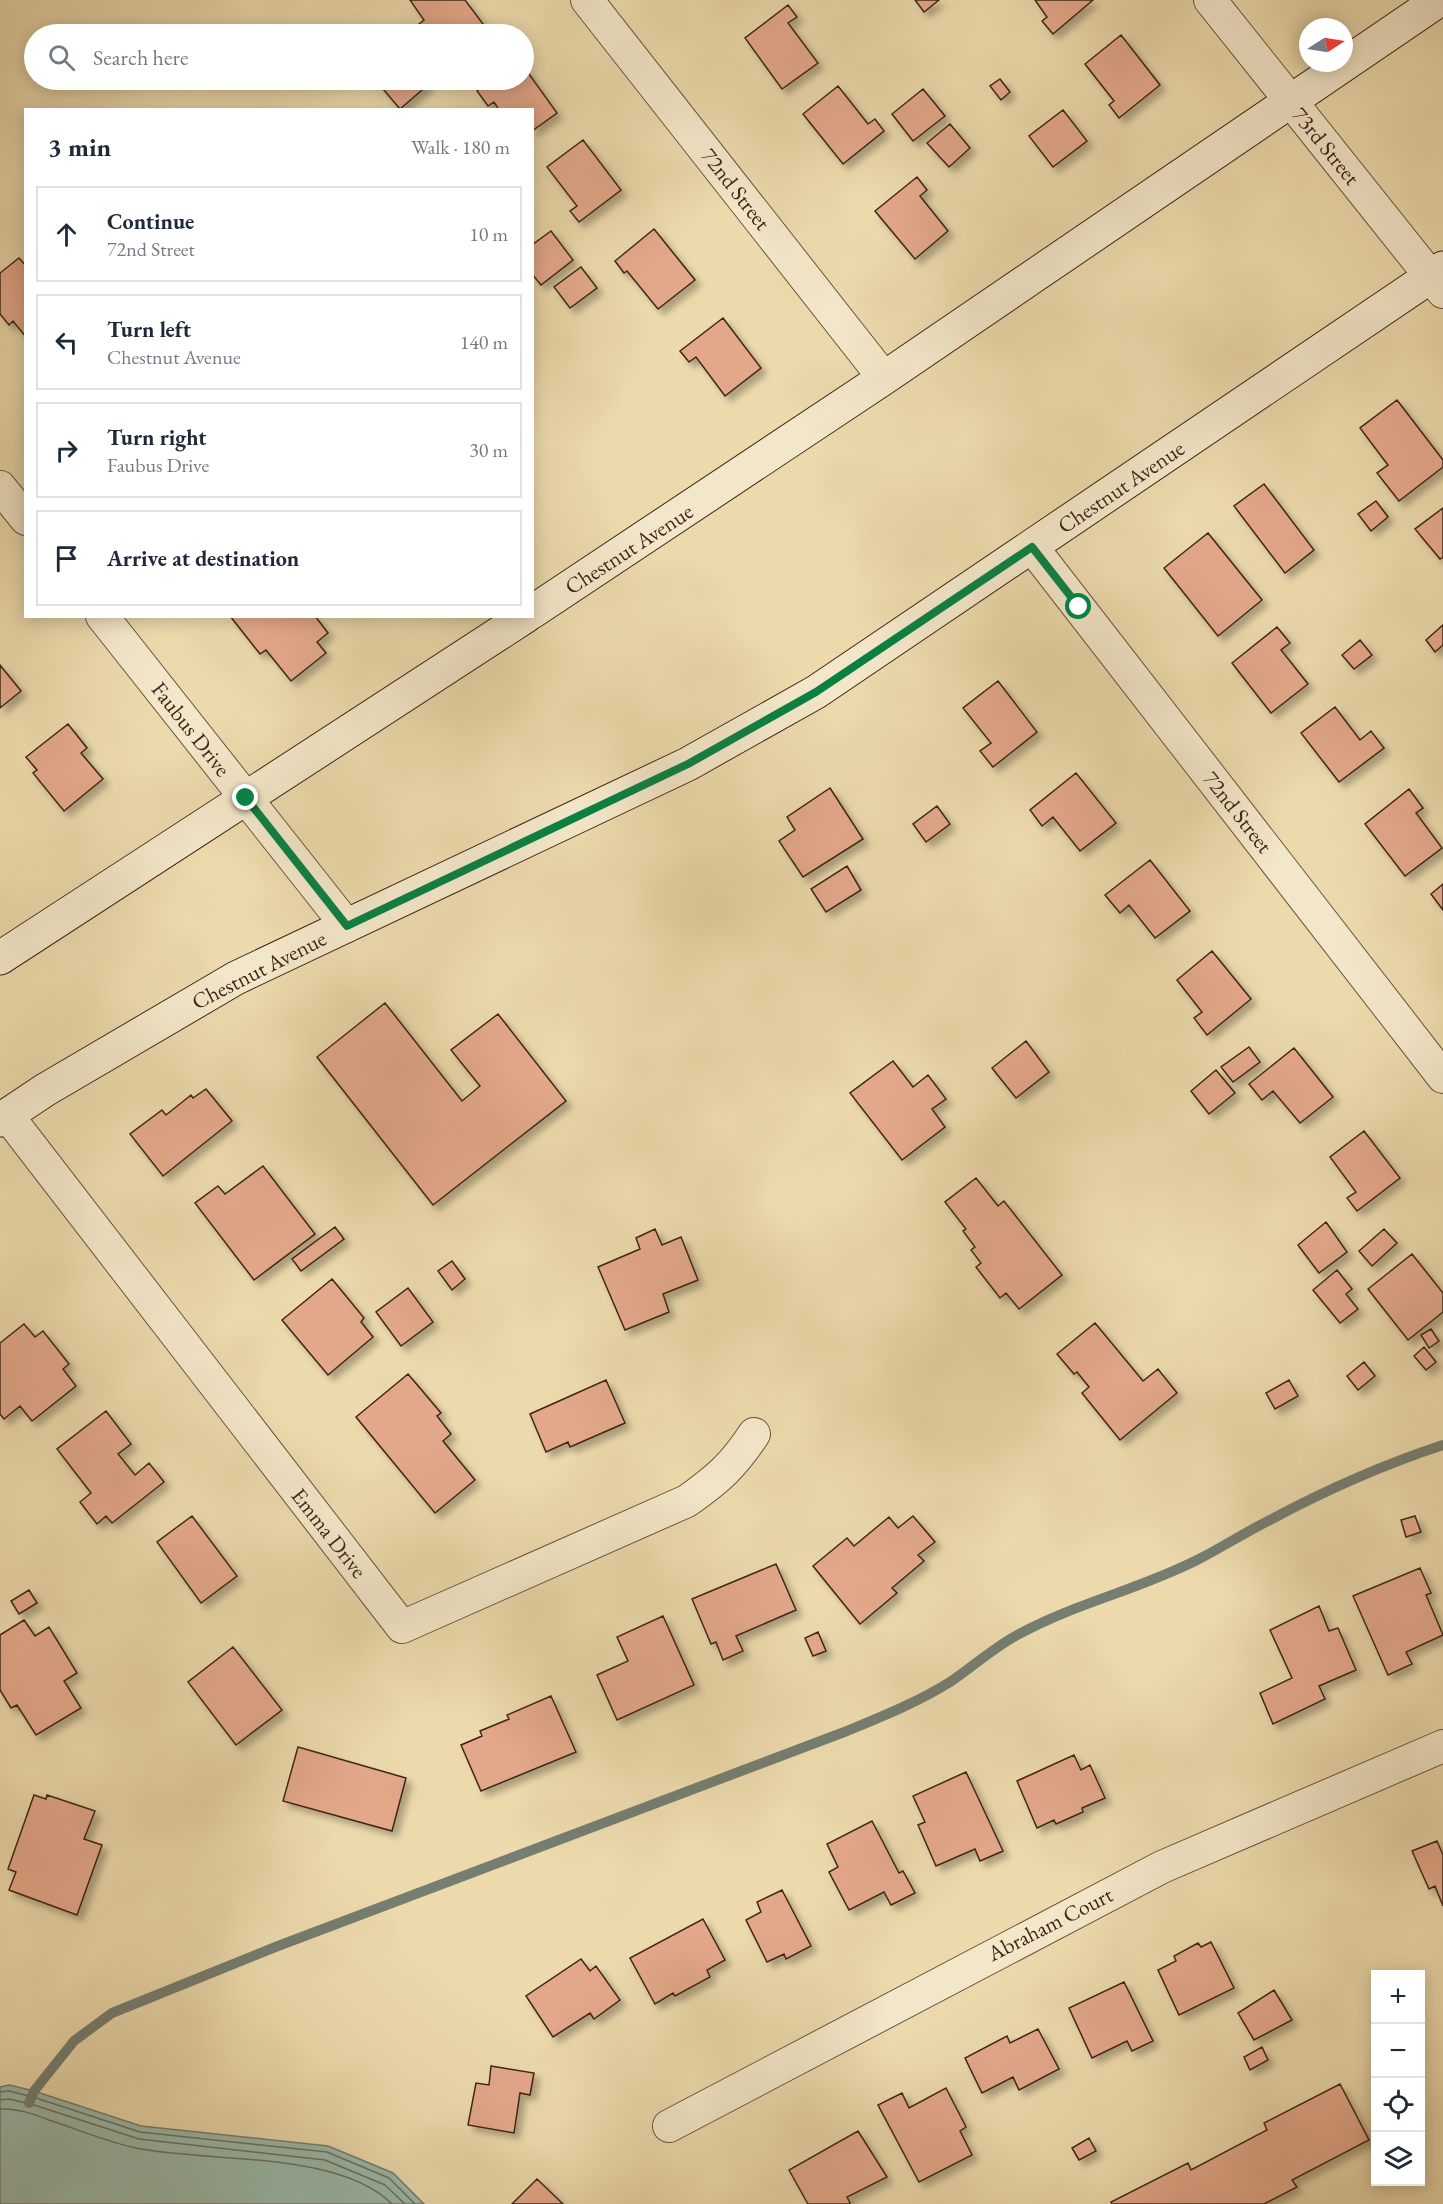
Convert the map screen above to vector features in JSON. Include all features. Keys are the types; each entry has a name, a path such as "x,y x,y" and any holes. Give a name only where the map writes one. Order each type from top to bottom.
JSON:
{"street":[{"name":"72nd Street","path":"587,0 884,378"},
{"name":"73rd Street","path":"1210,0 1290,101 1439,279"},
{"name":"Chestnut Avenue","path":"534,611 884,378 1439,0"},
{"name":"Chestnut Avenue","path":"4,1117 45,1090 236,978 688,764 816,692 1439,279"},
{"path":"0,487 24,517"},
{"name":"72nd Street","path":"1032,547 1443,1077"},
{"name":"Faubus Drive","path":"104,618 347,926"},
{"path":"0,958 523,618"},
{"name":"Emma Drive","path":"4,1117 402,1627 687,1501 718,1479 737,1460 754,1434"},
{"name":"Abraham Court","path":"669,2126 1162,1867 1443,1746"}],"water":[{"path":"9,2085 141,2126 328,2146 393,2173 424,2204 0,2204 0,2087"}],"building":[{"path":"410,0 465,0 483,24 419,24 424,20"},
{"path":"915,0 939,0 924,12"},
{"path":"1035,0 1093,0 1053,34 1042,21 1047,17"},
{"path":"788,5 797,17 788,23 818,63 782,89 745,38"},
{"path":"1121,35 1160,85 1119,118 1109,105 1114,101 1085,64"},
{"path":"1000,79 1010,92 1001,100 990,86"},
{"path":"534,81 557,113 534,130 534,108 498,108 494,102 488,106 477,91 534,90"},
{"path":"838,86 868,124 875,119 884,131 843,164 803,114"},
{"path":"923,89 945,116 913,141 892,114"},
{"path":"384,90 422,90 401,108"},
{"path":"1063,110 1087,141 1053,167 1029,136"},
{"path":"950,124 970,148 949,167 927,143"},
{"path":"583,140 621,190 579,222 570,211 577,206 547,167"},
{"path":"917,177 927,190 920,196 948,231 915,259 875,211"},
{"path":"654,229 695,280 658,309 627,271 624,273 615,261"},
{"path":"551,231 573,260 541,285 534,276 534,244"},
{"path":"19,258 24,264 24,335 13,321 9,325 0,314 0,273"},
{"path":"581,267 597,288 570,308 554,287"},
{"path":"723,318 761,368 725,396 696,357 689,362 680,351"},
{"path":"1397,400 1443,460 1443,467 1399,501 1377,473 1388,465 1360,428"},
{"path":"1264,484 1314,550 1285,573 1234,506"},
{"path":"1376,501 1388,517 1371,531 1358,514"},
{"path":"1443,508 1443,557 1440,559 1415,529"},
{"path":"1208,533 1262,600 1218,636 1164,568"},
{"path":"232,618 317,618 328,633 317,642 326,653 291,681 266,650 260,654"},
{"path":"1443,625 1443,645 1435,652 1426,640"},
{"path":"1277,627 1290,643 1281,650 1308,684 1271,713 1232,663"},
{"path":"1360,640 1372,655 1354,669 1342,655"},
{"path":"0,665 21,691 0,708"},
{"path":"998,681 1037,732 993,767 980,751 991,743 963,708"},
{"path":"1335,707 1360,740 1371,731 1384,748 1339,782 1301,733"},
{"path":"68,724 87,748 81,753 103,779 64,811 33,773 37,770 26,757"},
{"path":"1076,773 1116,823 1080,851 1053,817 1042,826 1030,810"},
{"path":"830,788 863,839 803,877 779,841 795,830 787,817"},
{"path":"1409,789 1423,808 1416,813 1442,848 1405,876 1365,824"},
{"path":"937,806 950,824 926,842 913,824"},
{"path":"1150,860 1190,911 1155,938 1129,905 1120,913 1105,895"},
{"path":"847,866 861,890 826,912 811,889"},
{"path":"1443,884 1443,910 1431,894"},
{"path":"1212,951 1251,999 1207,1035 1194,1018 1202,1012 1177,980"},
{"path":"385,1003 462,1101 480,1086 451,1050 498,1014 566,1101 433,1205 317,1057"},
{"path":"1026,1041 1049,1072 1016,1098 992,1068"},
{"path":"1249,1047 1260,1062 1233,1082 1221,1067"},
{"path":"1294,1048 1333,1097 1300,1123 1273,1091 1262,1100 1249,1084"},
{"path":"893,1061 913,1087 928,1075 946,1099 932,1109 945,1127 902,1160 850,1093"},
{"path":"1216,1070 1235,1093 1209,1114 1191,1091"},
{"path":"206,1089 232,1121 163,1176 130,1134 162,1110 166,1115 191,1095 193,1098"},
{"path":"1364,1131 1400,1178 1357,1211 1347,1198 1356,1192 1330,1157"},
{"path":"263,1166 315,1234 254,1280 195,1203 218,1186 225,1194"},
{"path":"976,1178 998,1206 1004,1201 1062,1275 1019,1309 1006,1293 1000,1298 976,1267 981,1263 971,1250 975,1247 963,1231 966,1229 945,1202"},
{"path":"1326,1222 1347,1252 1319,1273 1298,1245"},
{"path":"335,1227 344,1239 301,1271 292,1259"},
{"path":"655,1229 662,1245 681,1237 698,1280 663,1294 669,1312 625,1330 598,1267 640,1249 636,1238"},
{"path":"1384,1229 1397,1243 1372,1266 1359,1251"},
{"path":"1412,1254 1443,1293 1443,1312 1408,1340 1368,1289"},
{"path":"452,1261 465,1279 452,1290 438,1271"},
{"path":"1337,1270 1352,1289 1346,1294 1358,1309 1340,1323 1313,1290"},
{"path":"332,1279 364,1318 361,1322 373,1337 328,1375 282,1320"},
{"path":"408,1288 433,1322 401,1346 376,1312"},
{"path":"1095,1323 1143,1381 1158,1369 1177,1393 1120,1440 1082,1393 1089,1387 1077,1372 1074,1374 1057,1354"},
{"path":"24,1324 35,1337 43,1331 69,1364 63,1369 76,1386 32,1421 20,1406 4,1419 0,1414 0,1343"},
{"path":"1431,1329 1439,1341 1429,1348 1421,1335"},
{"path":"1424,1347 1436,1362 1426,1370 1414,1356"},
{"path":"1364,1362 1375,1376 1358,1390 1347,1376"},
{"path":"408,1374 441,1413 437,1416 451,1434 443,1441 475,1480 435,1513 356,1417"},
{"path":"606,1380 625,1423 570,1447 568,1442 546,1452 530,1414"},
{"path":"1289,1380 1298,1396 1275,1409 1266,1393"},
{"path":"106,1411 131,1444 118,1454 135,1475 149,1463 164,1482 112,1523 106,1516 97,1524 80,1502 91,1493 57,1449"},
{"path":"192,1516 237,1576 201,1603 157,1542"},
{"path":"913,1516 935,1542 918,1555 924,1561 892,1588 897,1593 860,1624 813,1566 847,1538 854,1546 889,1517 898,1528"},
{"path":"1415,1516 1421,1532 1406,1537 1401,1520"},
{"path":"776,1564 796,1610 736,1636 743,1651 723,1660 716,1642 711,1644 692,1599"},
{"path":"1420,1568 1431,1593 1426,1595 1443,1635 1406,1652 1412,1664 1388,1675 1353,1596"},
{"path":"29,1590 37,1603 19,1614 11,1601"},
{"path":"1319,1606 1329,1631 1338,1628 1356,1670 1319,1686 1325,1699 1273,1724 1260,1693 1292,1678 1270,1630"},
{"path":"663,1616 694,1685 617,1720 597,1675 628,1661 617,1637"},
{"path":"24,1620 35,1636 49,1627 77,1673 64,1681 81,1708 36,1735 17,1705 11,1708 0,1690 0,1635"},
{"path":"818,1632 826,1651 813,1656 805,1638"},
{"path":"233,1647 282,1710 236,1745 188,1682"},
{"path":"551,1696 576,1752 481,1791 461,1745 482,1736 480,1731 509,1719 507,1715"},
{"path":"298,1747 406,1778 392,1831 283,1801"},
{"path":"1074,1755 1081,1770 1090,1765 1105,1798 1082,1808 1083,1812 1056,1824 1054,1820 1037,1828 1017,1781"},
{"path":"966,1772 1003,1851 980,1861 975,1849 936,1866 918,1825 925,1822 913,1796"},
{"path":"34,1795 46,1799 47,1795 95,1811 84,1839 102,1845 77,1915 9,1890 16,1872 8,1869"},
{"path":"872,1821 899,1873 903,1871 915,1893 891,1905 884,1892 849,1910 829,1872 838,1867 827,1844"},
{"path":"1437,1841 1443,1855 1443,1906 1435,1886 1429,1889 1412,1851"},
{"path":"782,1890 811,1946 786,1959 784,1954 767,1962 746,1920 761,1912 757,1902"},
{"path":"703,1919 725,1960 707,1970 710,1977 675,1996 673,1993 655,2004 630,1958"},
{"path":"1211,1942 1234,1988 1179,2015 1158,1970 1176,1961 1174,1956 1198,1943 1201,1947"},
{"path":"581,1959 590,1971 596,1966 620,2000 594,2019 590,2013 553,2037 526,1996"},
{"path":"1124,1982 1153,2041 1132,2051 1127,2041 1092,2058 1069,2008"},
{"path":"1274,1990 1292,2020 1254,2040 1238,2013"},
{"path":"1038,2029 1059,2069 1019,2090 1013,2077 982,2093 965,2058 1007,2036 1010,2043"},
{"path":"1262,2047 1268,2060 1250,2070 1244,2057"},
{"path":"491,2066 534,2073 530,2095 520,2093 514,2133 468,2125 476,2083 489,2085"},
{"path":"1340,2084 1369,2140 1292,2180 1297,2187 1264,2204 1112,2204 1111,2202 1188,2163 1191,2170 1267,2130 1264,2123"},
{"path":"946,2088 966,2127 960,2131 972,2155 919,2182 878,2105 902,2093 909,2108"},
{"path":"858,2131 887,2177 847,2197 850,2203 848,2204 808,2204 789,2170"},
{"path":"1089,2138 1096,2151 1079,2160 1072,2148"},
{"path":"537,2179 563,2204 512,2204"}],"waterway":[{"path":"29,2103 34,2091 74,2041 112,2013 278,1946 874,1720 938,1689 1002,1644 1042,1622 1175,1570 1332,1489 1443,1445"}],"route":[{"path":"246,798 347,926 688,764 816,692 1032,547 1079,607"}]}
